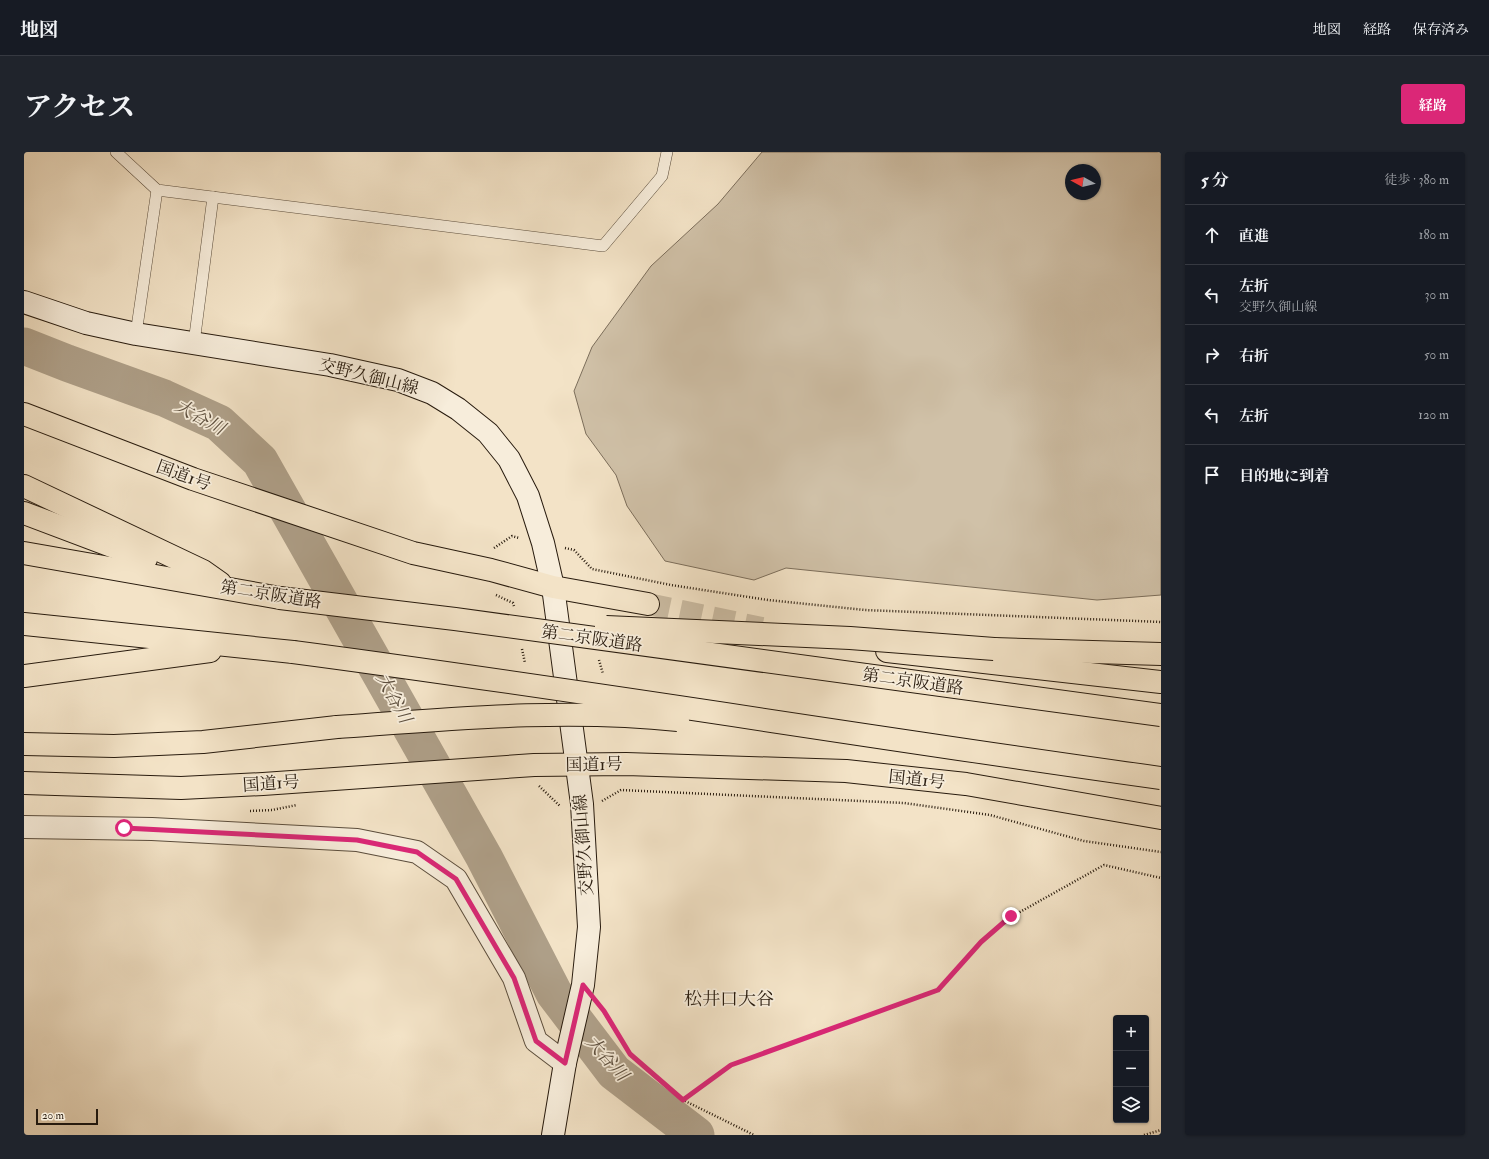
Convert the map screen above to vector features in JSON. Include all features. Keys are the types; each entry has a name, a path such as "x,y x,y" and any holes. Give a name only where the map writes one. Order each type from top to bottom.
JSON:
{"highway":[{"name":"国道1号","path":"24,414 216,487 413,553 491,570 553,588 648,604"},
{"path":"24,486 203,571 227,588"},
{"path":"24,513 157,564 180,580"},
{"name":"第二京阪道路","path":"24,552 280,598 455,619 1161,714"},
{"path":"455,619 850,638 994,649 1161,654"},
{"path":"24,624 259,648 455,673 1001,756 1161,778"},
{"path":"858,647 1161,682"},
{"path":"24,676 216,650 259,648"},
{"path":"24,744 114,746 203,742 337,726 524,714 598,715 666,719 1001,756"},
{"name":"国道1号","path":"24,783 180,788 263,784 534,765 626,764 846,771 966,784 1161,818"}],"main road":[{"name":"交野久御山線","path":"24,302 86,323 136,334 330,364 398,380 432,393 458,409 488,433 509,459 528,496 543,543 553,588 582,804 589,927 582,993 567,1055 553,1135"},
{"path":"24,826 152,829 357,840 417,852 456,879 514,978 536,1041 567,1055"}],"lane":[{"path":"116,152 157,190 603,246 662,176 667,152"},
{"path":"136,334 157,190"},
{"path":"194,343 213,197"}],"path":[{"path":"489,549 495,548 512,536 574,550 592,569 768,600 865,610 1161,622"},
{"path":"598,803 621,790 904,802 990,815 1084,841 1161,852"},
{"path":"683,1100 731,1065 938,990 981,942 1011,916 1104,865 1161,878"},
{"path":"582,993 604,1011 630,1054 683,1100 754,1135"},
{"path":"1144,1135 1161,1130"}],"shaded area":[{"path":"762,152 1161,152 1161,595 1097,600 786,568 754,580 665,561 627,506 616,475 586,434 574,391 592,347 651,266 718,204"}],"waterway":[{"name":"大谷川","path":"24,346 164,398 219,423 260,461 484,857 554,993 614,1072 696,1135"}],"tunnel":[{"path":"648,604 762,628"}],"district":[{"name":"松井口大谷","path":"729,999"}],"route":[{"path":"124,828 357,840 417,852 456,879 514,978 536,1041 565,1063 583,985 604,1011 630,1054 683,1100 731,1065 938,990 981,942 1011,916"}]}
